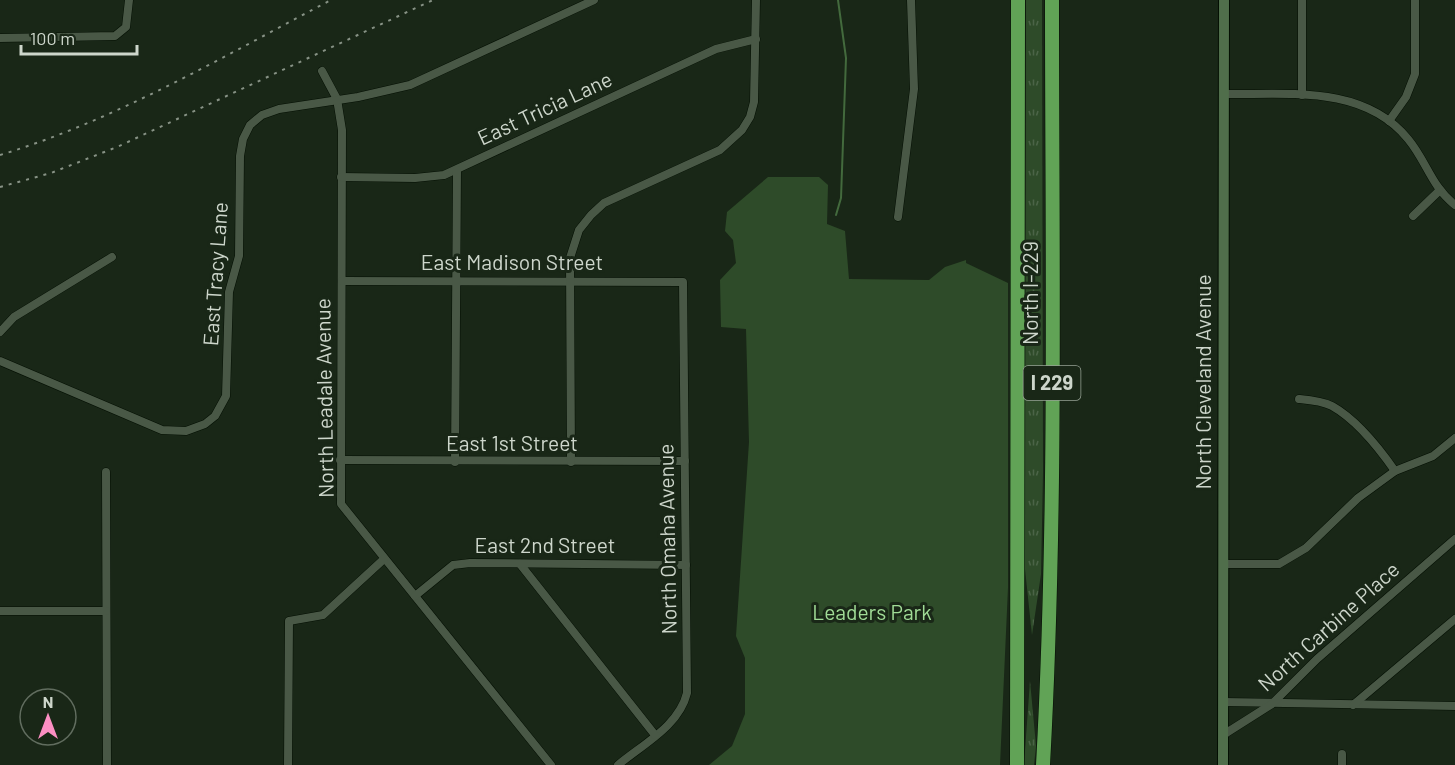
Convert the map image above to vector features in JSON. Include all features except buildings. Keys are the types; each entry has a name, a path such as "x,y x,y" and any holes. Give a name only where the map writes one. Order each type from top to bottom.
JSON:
{"highway":[{"name":"North I-229","path":"1017,765 1018,0"},
{"name":"North I-229","path":"1044,765 1052,477 1052,0"}],"street":[{"path":"0,38 103,38 119,34 128,24 129,0"},
{"name":"East Tracy Lane","path":"0,360 162,430 186,431 205,424 215,416 228,388 229,292 239,255 240,156 243,139 250,124 279,109 393,91 410,85 594,0"},
{"path":"571,462 568,280 575,240 597,208 720,150 742,130 750,117 754,102 756,0"},
{"path":"898,217 914,88 911,0"},
{"name":"North Cleveland Avenue","path":"1223,765 1224,0"},
{"path":"1302,0 1302,95"},
{"path":"1389,121 1406,97 1414,74 1415,0"},
{"name":"East Tricia Lane","path":"341,177 436,177 457,170 716,49 756,39"},
{"name":"North Leadale Avenue","path":"322,71 337,99 342,130 341,504 551,765"},
{"path":"1224,94 1341,98 1372,110 1389,121 1418,151 1439,191 1455,205"},
{"path":"455,462 457,170"},
{"path":"1413,216 1439,191"},
{"path":"0,332 14,317 112,257"},
{"name":"East Madison Street","path":"342,281 683,282"},
{"name":"North Omaha Avenue","path":"618,765 675,719 684,706 687,693 683,282"},
{"path":"1299,399 1323,402 1342,413 1371,442 1395,471"},
{"path":"1223,564 1279,564 1306,548 1358,498 1395,471 1433,456 1455,438"},
{"name":"East 1st Street","path":"340,460 684,461"},
{"path":"106,472 106,765"},
{"name":"North Carbine Place","path":"1223,735 1272,704 1308,666 1455,539"},
{"path":"288,765 287,629 291,619 327,613 384,558"},
{"path":"520,564 655,735"},
{"name":"East 2nd Street","path":"414,596 453,565 686,565"},
{"path":"0,611 106,611"},
{"path":"1353,705 1451,625 1455,619"},
{"path":"1223,702 1455,706"},
{"path":"1342,753 1342,765"}],"green space":[{"path":"1026,0 1042,0 1043,472 1041,574 1032,635 1025,569"},
{"name":"Leaders Park","path":"768,177 819,177 828,185 827,224 845,231 849,279 929,280 945,267 966,260 966,263 1008,283 1008,588 1000,765 709,765 732,746 745,714 745,658 736,636 749,442 746,329 721,327 720,280 736,263 733,240 725,231 727,212"},
{"path":"1030,681 1036,746 1034,765 1024,765"}],"waterway":[{"path":"836,215 841,198 846,58 838,0"}],"railway":[{"path":"0,155 43,141 127,105 331,0"},
{"path":"0,187 51,173 117,147 433,0"}]}
